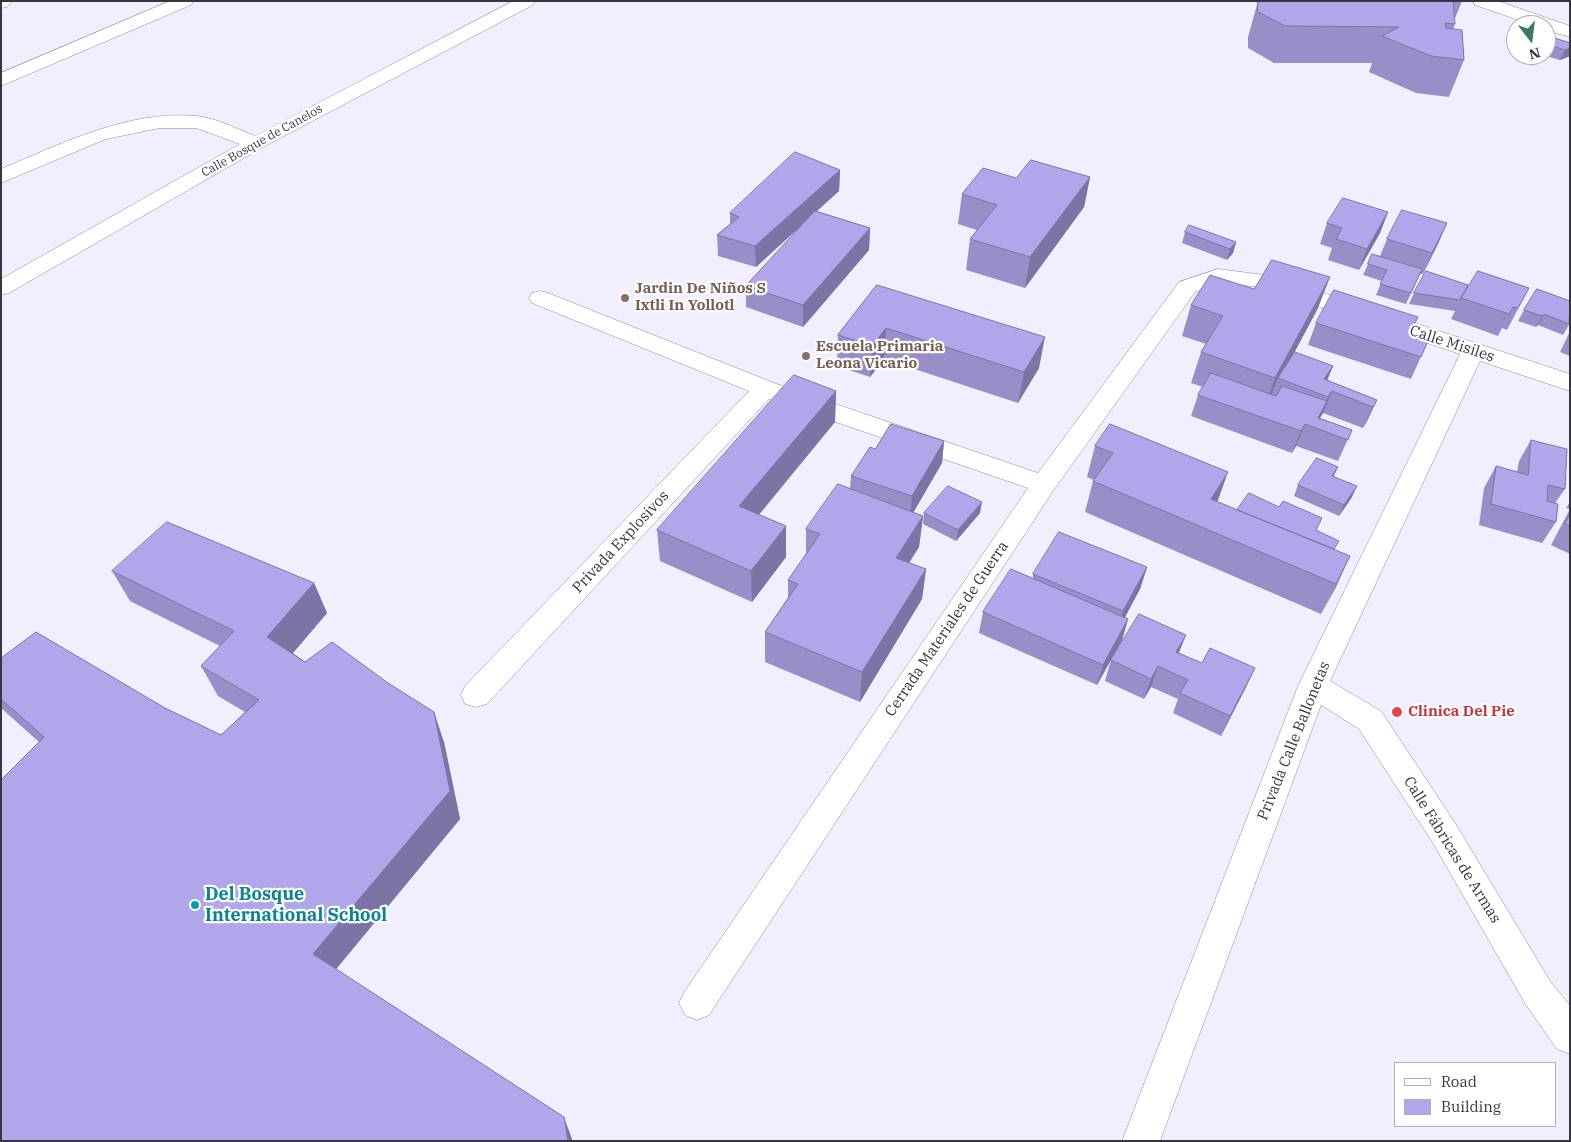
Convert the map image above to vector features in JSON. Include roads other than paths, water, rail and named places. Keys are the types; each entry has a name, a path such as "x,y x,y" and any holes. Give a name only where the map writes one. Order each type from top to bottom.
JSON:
{"street":[{"path":"1,80 185,1"},
{"name":"Calle Bosque de Canelos","path":"1,288 256,143 527,1"},
{"path":"1481,1 1570,32"},
{"path":"1,177 100,134 160,122 198,122 256,143"},
{"name":"Calle Misiles","path":"1218,276 1264,281 1570,383"},
{"name":"Cerrada Materiales de Guerra","path":"697,1003 1044,484 1187,287 1218,276"},
{"path":"540,298 765,389 1044,484"},
{"name":"Privada Calle Ballonetas","path":"1141,1141 1313,686 1473,352"},
{"name":"Privada Explosivos","path":"476,695 765,389"},
{"name":"Calle Fábricas de Armas","path":"1313,686 1370,720 1444,833 1538,993 1570,1036"}],"place":[{"name":"Jardin De Niños S Ixtli In Yollotl","path":"625,298"},
{"name":"Escuela Primaria Leona Vicario","path":"806,356"},
{"name":"Clinica Del Pie","path":"1397,712"},
{"name":"Del Bosque International School","path":"195,905"}]}
